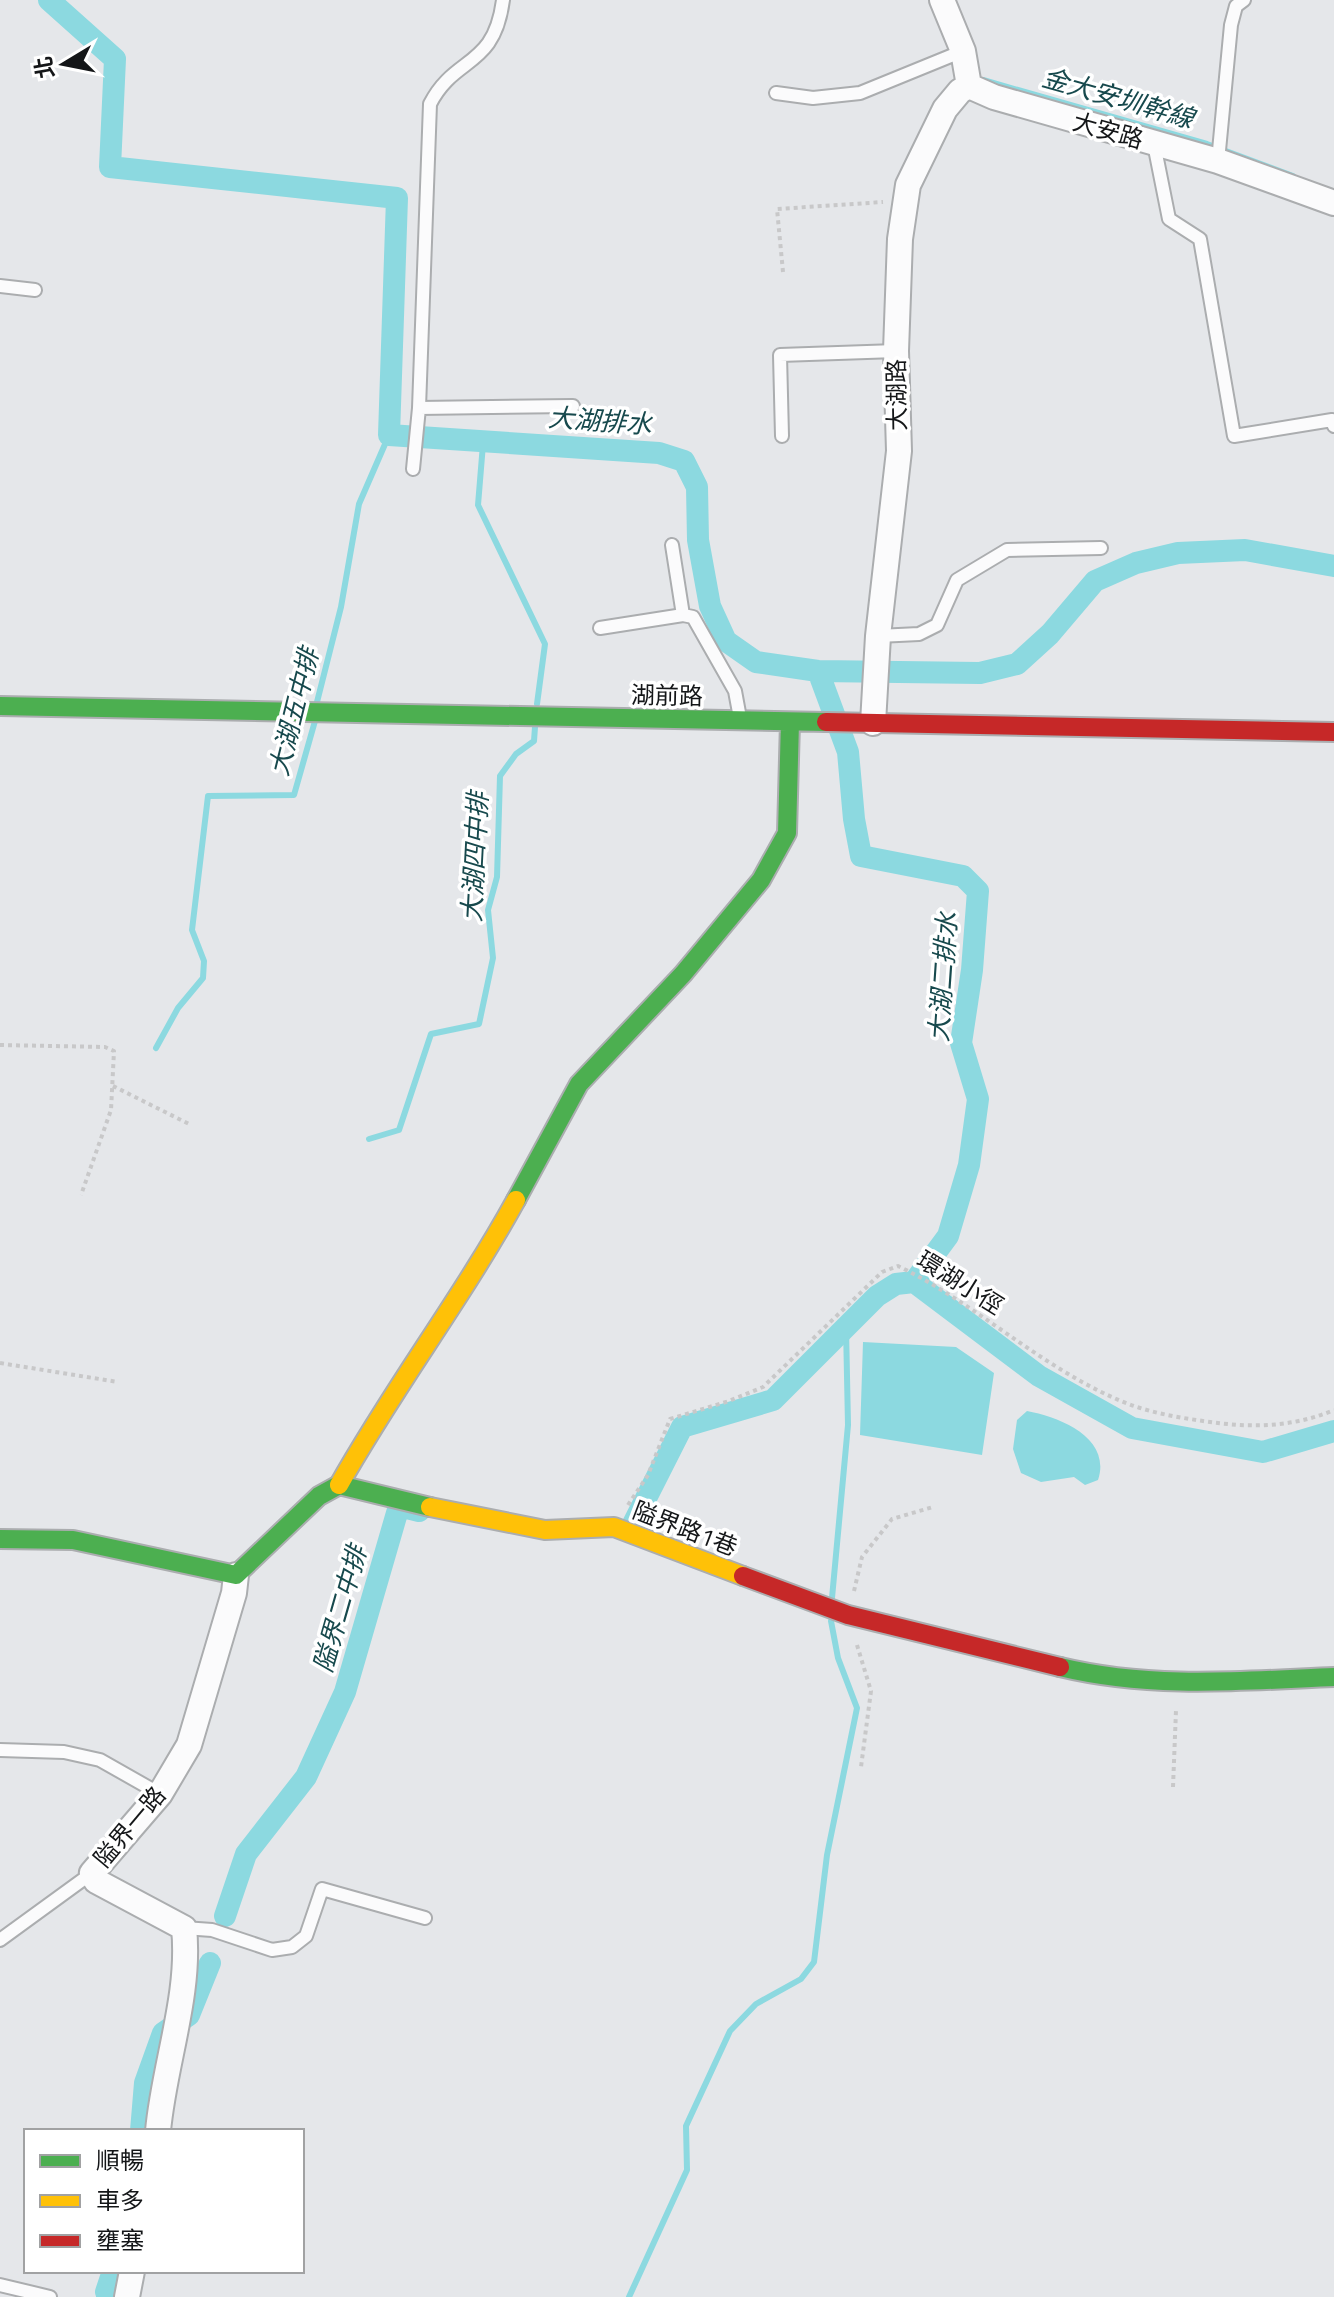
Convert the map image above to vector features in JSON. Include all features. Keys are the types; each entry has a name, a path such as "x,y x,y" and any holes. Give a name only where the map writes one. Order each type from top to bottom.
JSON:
{"street":[{"path":"942,0 963,51 969,86"},
{"name":"大安路","path":"969,86 994,97 1218,161 1334,203"},
{"name":"大湖路","path":"873,723 878,636 899,451 896,351 900,239 905,201 908,185 945,109 960,91 969,86"},
{"name":"湖前路","path":"0,706 1334,732"},
{"path":"0,1539 73,1540 236,1575 319,1496 339,1485 382,1409 477,1270 579,1084 683,974 761,880 787,833 790,722"},
{"name":"隘界路1巷","path":"339,1485 495,1522 583,1533 614,1527 803,1600 903,1631 1094,1675 1177,1684 1334,1677"},
{"name":"隘界一路","path":"184,1928 96,1881 92,1873 160,1794 189,1745 234,1593 236,1575"},
{"path":"158,2129 183,1978 184,1928"},
{"path":"127,2297 132,2273"}],"lane":[{"path":"413,469 419,408 430,104 438,89 484,52 499,29 503,0"},
{"path":"1218,161 1231,25 1236,6 1244,0"},
{"path":"776,93 813,98 860,93 963,51"},
{"path":"1154,144 1169,219 1200,239 1234,436 1332,420 1334,426"},
{"path":"0,286 35,290"},
{"path":"782,436 780,355 896,351"},
{"path":"419,408 573,406"},
{"path":"672,545 683,615"},
{"path":"878,636 919,634 937,625 957,580 1007,550 1101,548"},
{"path":"600,628 683,615 693,617 735,691 741,721"},
{"path":"0,1750 64,1752 100,1760 160,1794"},
{"path":"0,1940 92,1873"},
{"path":"184,1928 212,1930 272,1950 292,1947 306,1936 322,1889 425,1918"},
{"path":"0,2285 50,2297"}],"path":[{"path":"783,272 777,209 905,201"},
{"path":"0,1045 105,1047 114,1051 111,1110 81,1195"},
{"path":"113,1086 191,1125"},
{"name":"環湖小徑","path":"614,1527 648,1475 670,1419 763,1387 882,1272 898,1266 975,1309 1056,1368 1122,1402 1176,1417 1241,1427 1272,1426 1334,1410"},
{"path":"0,1363 118,1382"},
{"path":"1173,1787 1177,1684"}],"water":[{"path":"863,1342 956,1347 994,1373 982,1455 860,1435"},
{"path":"1027,1411 1068,1424 1090,1441 1100,1465 1098,1480 1085,1485 1074,1477 1041,1482 1021,1473 1013,1449 1017,1420"}],"waterway":[{"name":"大湖排水","path":"49,0 115,59 110,167 397,198 389,435 659,453 684,461 697,487 698,540 710,606 726,641 756,662 818,671 980,673 1017,664 1050,634 1095,581 1136,563 1178,553 1245,550 1334,566"},
{"name":"金大安圳幹線","path":"983,80 1207,144 1293,176"},
{"name":"大湖五中排","path":"317,702 341,607 359,504 389,435"},
{"name":"大湖四中排","path":"483,444 478,505 545,644 537,704"},
{"name":"大湖二排水","path":"818,671 848,752 861,856 963,876 978,891 972,970 961,1043 978,1099 969,1165 948,1236 914,1282"},
{"name":"大湖五中排","path":"156,1048 178,1008 203,978 204,961 192,930 208,796 294,795 315,721"},
{"name":"大湖四中排","path":"369,1139 399,1130 431,1034 479,1024 493,958 488,910 497,877 500,776 516,754 534,741 535,727"},
{"name":"大湖二排水","path":"914,1282 1039,1376 1132,1428 1263,1452 1334,1431"},
{"name":"隘界二中排","path":"632,1526 682,1427 773,1400 877,1296 896,1284 914,1282"},
{"path":"832,1598 848,1425 846,1327"},
{"name":"隘界二中排","path":"225,1916 246,1854 306,1777 345,1692 399,1506 419,1511"},
{"path":"629,2297 687,2170 686,2126 730,2031 756,2004 801,1979 814,1962 827,1855 857,1708 838,1658 831,1621"},
{"name":"隘界二中排","path":"141,2129 145,2083 163,2033 189,2015 210,1963"},
{"name":"隘界二中排","path":"106,2292 112,2273"}],"traffic: fast":[{"path":"0,706 826,722"},
{"path":"516,1200 579,1084 683,974 761,880 787,833 790,722"},
{"path":"0,1539 73,1540 236,1575 319,1496 339,1485 430,1507"},
{"path":"1060,1667 1162,1681 1334,1677"}],"traffic: slow":[{"path":"339,1485 516,1200"},
{"path":"430,1507 545,1530 614,1527 743,1576"}],"traffic: jam":[{"path":"826,722 1334,732"},
{"path":"743,1576 848,1615 1060,1667"}]}
